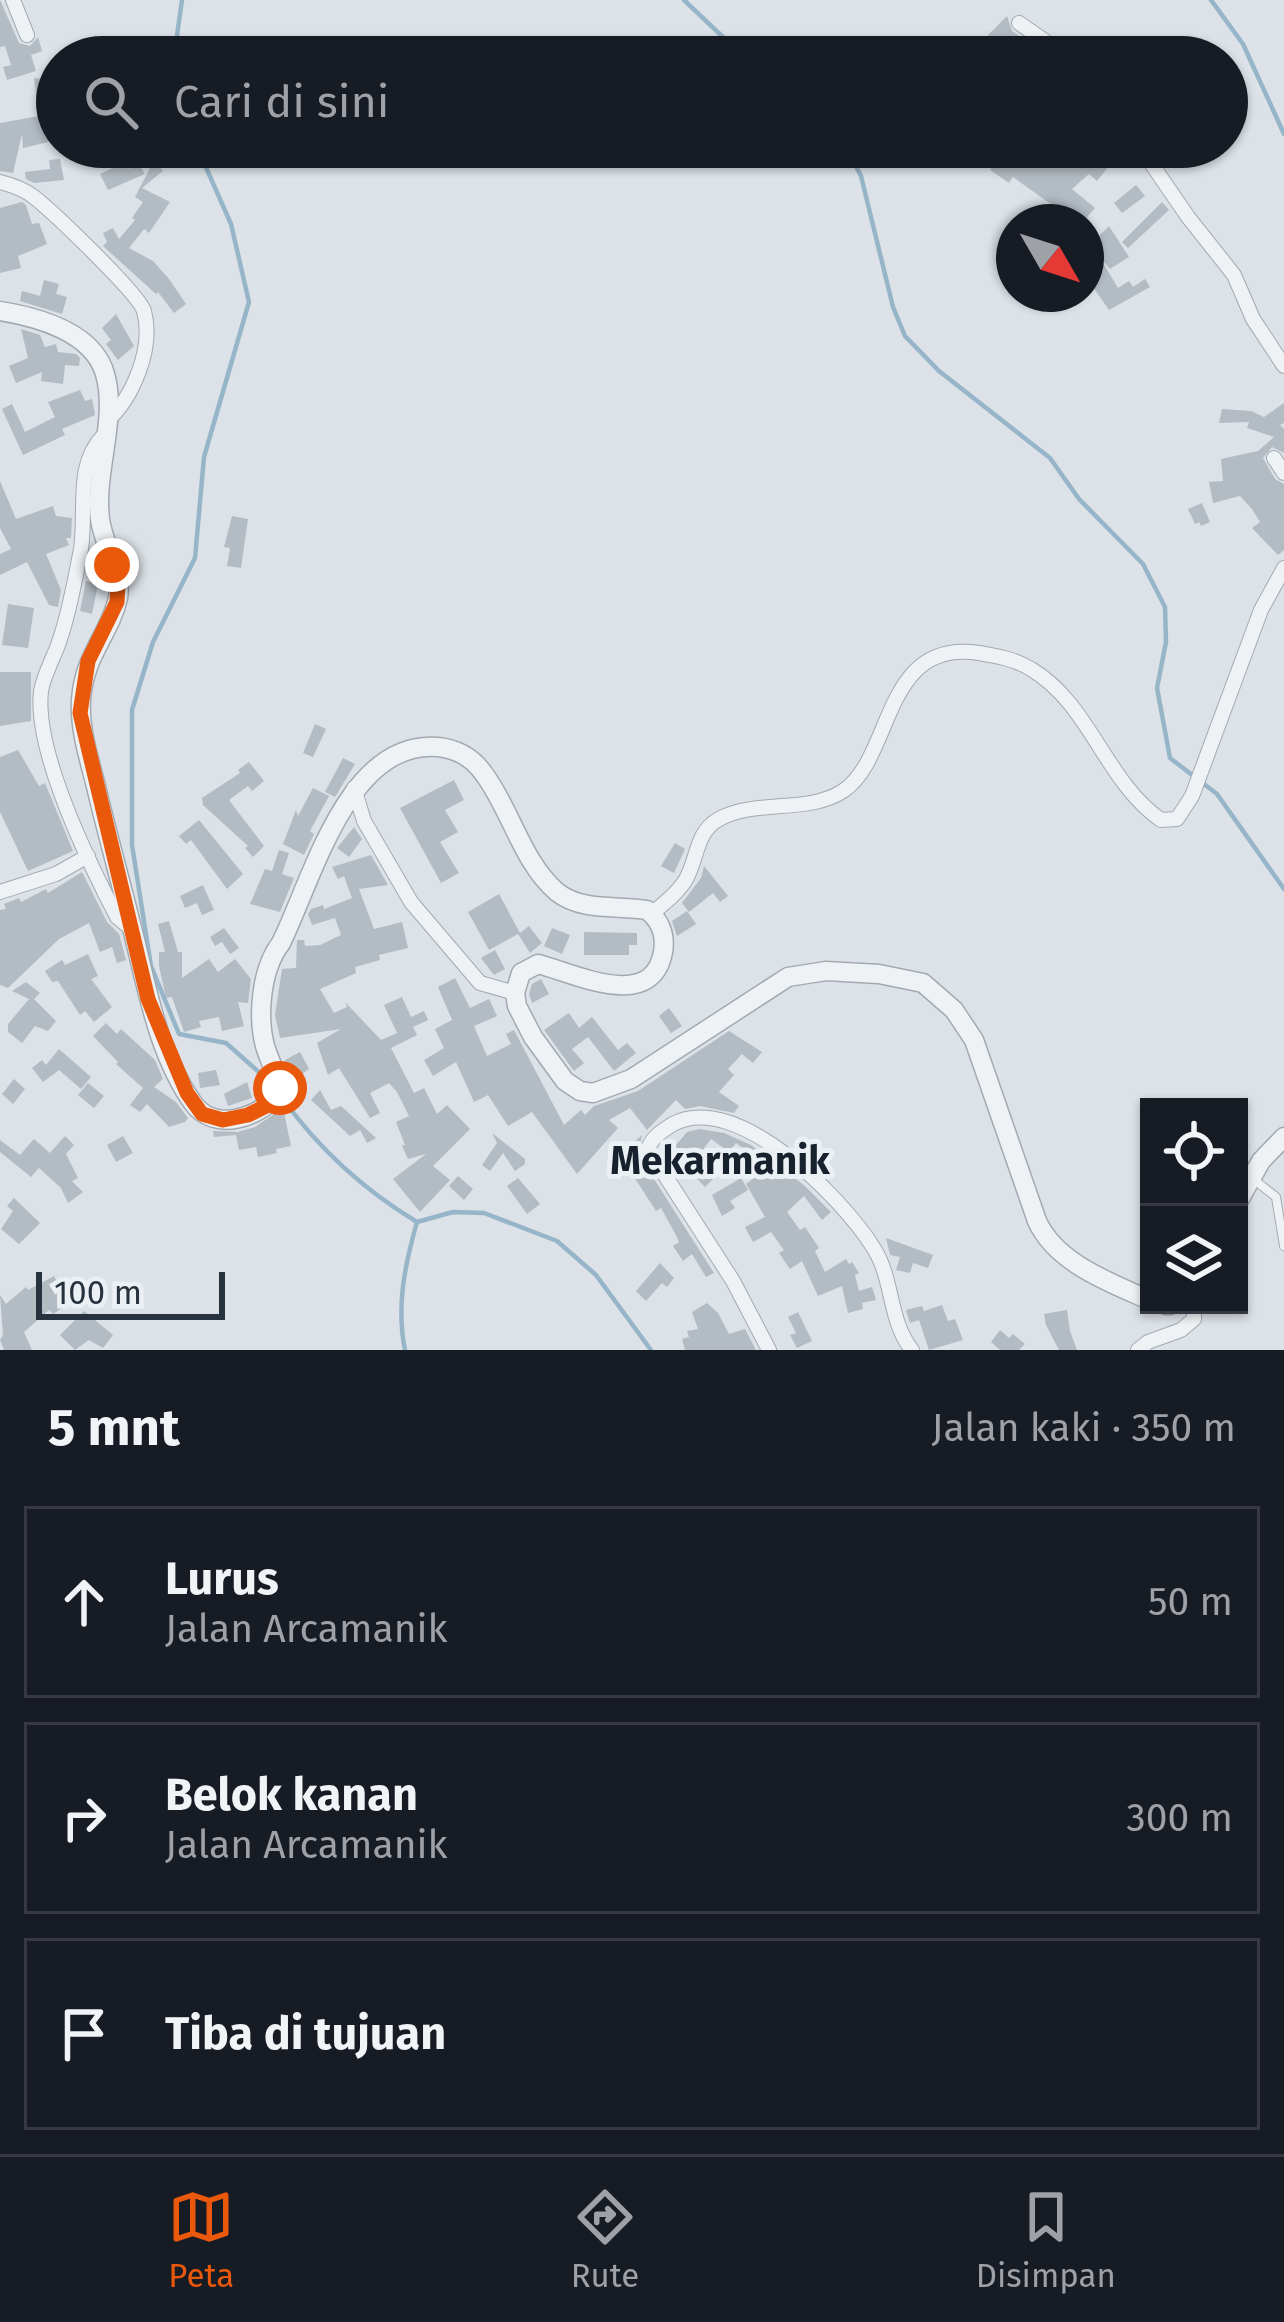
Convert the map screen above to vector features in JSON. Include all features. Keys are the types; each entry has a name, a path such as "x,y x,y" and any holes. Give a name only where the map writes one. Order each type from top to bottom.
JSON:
{"street":[{"path":"13,0 27,34"},
{"path":"1019,23 1038,36"},
{"path":"1156,168 1234,274 1252,319 1284,366"},
{"path":"0,182 34,196 136,297 143,310 143,347 131,390 87,458 81,546 68,614 41,691 56,777 117,917 133,930"},
{"path":"0,311 72,335 94,352 105,376 100,518 118,590 113,613 88,661 80,713 158,1027 195,1106 207,1117 223,1120 263,1108 280,1088 265,1044 261,1010 271,956 354,788 388,756 403,749 434,747 458,752 487,777 539,871 557,892 581,903 640,908 660,924 664,947 658,966 643,980 627,986 532,964 521,973 515,993 520,1015 565,1081 593,1093 632,1078 788,977 826,971 922,983 954,1010 974,1040 1043,1235 1078,1265 1140,1296"},
{"path":"1274,458 1284,473"},
{"path":"652,913 682,886 703,833 717,820 827,798 847,788 902,689 933,658 958,651 1014,660 1042,676 1067,701 1140,803 1161,820 1177,819 1192,796 1261,610 1284,568"},
{"path":"354,788 364,821 421,915 480,983 515,993"},
{"path":"0,892 56,874 88,856"},
{"path":"769,1350 733,1281 648,1149 656,1136 684,1120 700,1117 733,1126 789,1156 816,1179 872,1245 887,1278 899,1331 912,1350"},
{"path":"1248,1183 1284,1137"},
{"path":"1138,1350 1187,1327 1194,1314"}],"lane":[{"path":"1251,1177 1276,1197 1284,1246"}],"building":[{"path":"0,0 19,43 30,46 36,39 36,53 31,55 36,71 7,80 3,67 11,65 5,46 0,47"},
{"path":"1007,16 1019,36 989,36"},
{"path":"36,117 36,145 23,148 22,134 13,173 0,171 0,123"},
{"path":"62,168 64,180 34,183 26,179 25,172"},
{"path":"112,168 141,168 145,174 108,190 100,174"},
{"path":"150,168 161,168 163,171 142,188 170,202 149,233 144,229 129,248 153,261 169,279 186,304 174,313 158,292 103,246 107,242 103,233 113,228 119,239 135,220 143,202 135,197"},
{"path":"991,168 1107,168 1097,181 1089,174 1072,189 1090,204 1051,204 1013,177 1009,183"},
{"path":"1136,185 1145,196 1122,213 1114,203"},
{"path":"22,202 32,224 39,223 47,244 18,256 21,268 0,273 0,208"},
{"path":"1162,202 1169,210 1128,248 1122,242"},
{"path":"1109,226 1129,257 1110,269 1104,262 1104,231"},
{"path":"1104,265 1118,288 1129,281 1133,287 1145,279 1150,287 1109,310 1104,303"},
{"path":"44,280 59,284 56,294 67,297 62,314 20,301 22,291 40,296"},
{"path":"116,314 134,346 118,360 102,328"},
{"path":"21,329 40,335 45,347 56,344 58,352 80,358 79,366 65,365 63,384 41,381 42,372 16,383 9,366 28,358"},
{"path":"80,390 85,401 92,399 95,415 62,429 65,435 23,455 2,409 12,404 25,432 55,417 48,402"},
{"path":"1284,403 1280,425 1284,453 1272,447 1263,458 1275,479 1284,484 1284,550 1278,555 1252,528 1260,522 1240,496 1213,503 1209,482 1223,481 1221,459 1258,451 1274,437 1247,428 1249,422 1219,423 1222,409 1264,417"},
{"path":"0,481 16,519 53,506 56,516 72,518 71,538 66,538 69,545 46,554 61,590 58,607 49,605 27,562 0,575 0,554 11,549 0,528"},
{"path":"1202,503 1210,522 1201,526 1188,509"},
{"path":"232,516 248,519 241,568 227,566 230,548 224,547"},
{"path":"86,581 98,584 92,614 80,611"},
{"path":"8,604 34,608 28,648 2,645"},
{"path":"0,672 31,672 31,721 0,726"},
{"path":"315,724 326,729 313,757 303,753"},
{"path":"18,750 39,786 45,783 73,851 28,871 0,812 0,757"},
{"path":"343,758 355,764 335,797 325,792"},
{"path":"249,762 264,781 229,800 264,846 253,857 248,846 203,805 202,798"},
{"path":"454,780 464,800 445,810 458,832 440,842 459,873 441,883 400,808"},
{"path":"313,788 329,796 310,831 314,834 304,855 283,844 296,810 298,816"},
{"path":"199,820 243,874 227,889 191,840 186,844 179,836"},
{"path":"354,827 362,839 349,857 337,848"},
{"path":"675,843 685,849 674,873 661,866"},
{"path":"279,850 289,853 282,874 294,878 280,912 250,904 265,869 272,871"},
{"path":"371,855 388,885 359,889 374,929 402,922 408,948 379,955 380,960 355,967 356,973 320,989 334,1013 347,1007 345,1002 381,1040 397,1033 384,1005 402,997 411,1017 424,1011 428,1020 413,1027 417,1035 391,1048 414,1093 424,1088 437,1114 447,1105 470,1129 433,1166 450,1180 420,1212 393,1179 426,1154 408,1159 396,1122 409,1116 397,1092 389,1083 370,1093 380,1113 370,1118 339,1068 328,1075 317,1043 341,1029 280,1038 275,1015 282,969 296,968 297,940 304,940 305,946 320,945 341,935 335,918 312,925 308,914 311,909 352,898 344,876 338,879 332,867"},
{"path":"704,866 728,896 720,902 713,893 689,912 682,903"},
{"path":"82,872 107,922 119,934 126,960 117,963 112,947 100,952 89,923 59,939 8,988 0,985 0,910 6,909 4,904 19,898 21,902 46,889 48,893"},
{"path":"203,885 214,910 202,915 197,903 185,908 180,896"},
{"path":"499,894 520,933 529,926 542,943 530,953 518,934 489,950 468,912"},
{"path":"687,911 696,924 677,936 672,921"},
{"path":"169,921 178,952 182,952 182,978 209,959 218,972 235,959 251,979 248,1003 238,1002 244,1026 222,1031 219,1017 199,1021 201,1027 184,1032 172,997 166,998 159,966 159,952 165,952 158,924"},
{"path":"224,928 239,948 230,954 225,940 215,946 210,937"},
{"path":"552,928 570,935 562,954 544,946"},
{"path":"584,932 637,933 637,945 629,945 629,955 584,955"},
{"path":"495,950 505,969 494,975 481,958"},
{"path":"88,954 98,976 91,979 112,1007 94,1022 85,1011 80,1015 58,981 52,982 45,971 62,960 65,965"},
{"path":"455,978 470,1008 489,999 497,1016 474,1026 487,1056 511,1044 506,1034 514,1030 564,1125 581,1110 585,1115 594,1106 638,1091 729,1031 762,1052 753,1063 742,1054 728,1069 734,1075 719,1092 739,1106 734,1113 700,1106 685,1109 676,1100 647,1130 630,1108 609,1120 618,1128 577,1174 532,1112 508,1126 488,1095 474,1102 456,1062 433,1076 424,1060 444,1048 435,1029 452,1020 438,987"},
{"path":"541,979 549,994 532,1003 532,984"},
{"path":"26,982 40,993 34,999 56,1021 48,1031 35,1026 22,1043 8,1032 8,1024 29,999 12,991"},
{"path":"669,1008 682,1026 671,1033 659,1016"},
{"path":"569,1013 579,1028 592,1017 618,1050 627,1043 636,1053 614,1071 588,1037 572,1049 584,1063 574,1071 544,1030"},
{"path":"106,1023 117,1034 121,1029 155,1060 163,1079 154,1087 176,1102 188,1118 185,1122 169,1127 147,1104 140,1112 130,1105 143,1088 93,1036"},
{"path":"59,1049 91,1077 81,1089 59,1070 43,1082 32,1068 42,1060 46,1065"},
{"path":"300,1052 309,1069 295,1079 285,1060"},
{"path":"216,1070 220,1085 200,1088 198,1073"},
{"path":"14,1079 25,1089 13,1104 2,1094"},
{"path":"247,1082 252,1098 228,1106 224,1094"},
{"path":"88,1083 104,1096 94,1108 78,1095"},
{"path":"320,1090 331,1110 341,1106 376,1138 367,1143 360,1130 350,1136 311,1100"},
{"path":"283,1108 291,1146 276,1149 277,1153 258,1157 256,1147 239,1150 236,1135 214,1137 213,1131 255,1127"},
{"path":"699,1129 751,1145 805,1186 831,1212 822,1220 804,1196 787,1212 819,1248 815,1251 825,1272 846,1259 852,1262 859,1273 855,1275 859,1291 872,1287 876,1300 848,1313 842,1286 818,1296 802,1261 790,1269 771,1232 753,1242 745,1227 765,1217 746,1184 769,1166 736,1143 729,1152 711,1139 699,1155 718,1174 705,1187 671,1151 687,1132"},
{"path":"492,1133 525,1159 525,1164 515,1171 503,1153 490,1171 482,1165 497,1143"},
{"path":"642,1135 638,1154 714,1273 706,1277 692,1254 683,1261 673,1246 679,1242 677,1237 661,1208 656,1211 625,1163 630,1159 624,1151"},
{"path":"65,1136 74,1145 66,1154 78,1178 72,1181 83,1192 68,1203 61,1188 39,1168 31,1177 0,1152 0,1140 20,1155 34,1139 50,1153"},
{"path":"123,1136 133,1153 116,1162 107,1145"},
{"path":"458,1176 473,1189 464,1200 449,1186"},
{"path":"518,1178 540,1204 527,1214 507,1186"},
{"path":"741,1178 748,1190 730,1201 735,1208 722,1216 712,1195"},
{"path":"14,1198 40,1223 19,1244 1,1229 13,1211 7,1206"},
{"path":"886,1238 933,1255 928,1268 913,1263 910,1273 896,1270 900,1257 890,1255"},
{"path":"660,1263 674,1278 667,1287 662,1283 646,1301 636,1291"},
{"path":"54,1276 63,1294 72,1288 79,1297 53,1314 49,1310 24,1332 32,1350 4,1350 0,1295 6,1304 26,1287"},
{"path":"707,1303 729,1334 745,1329 756,1350 685,1350 682,1339 689,1337 687,1331 698,1329 692,1312"},
{"path":"942,1305 948,1321 955,1319 963,1340 929,1350 919,1320 910,1323 906,1310"},
{"path":"1067,1310 1077,1350 1059,1350 1046,1325 1044,1314"},
{"path":"84,1311 113,1335 103,1348 89,1340 75,1350 60,1335"},
{"path":"798,1312 812,1341 797,1348 788,1317"},
{"path":"1000,1330 1025,1344 1019,1350 1000,1350 991,1342"}],"waterway":[{"path":"177,36 182,0"},
{"path":"684,0 722,36"},
{"path":"1211,0 1237,36"},
{"path":"1248,55 1284,134"},
{"path":"206,168 231,224 249,302 204,457 195,558 153,642 132,710 132,845 151,966 179,1034 226,1043 269,1081"},
{"path":"857,168 905,336 939,371 1050,458 1079,499 1143,564 1165,607 1166,642 1157,688 1170,758 1217,794 1284,889"},
{"path":"283,1099 344,1167 417,1222 453,1212 484,1213 557,1241 596,1275 651,1350"},
{"path":"405,1350 403,1285 417,1222"}],"district":[{"name":"Mekarmanik","path":"720,1161"}],"route":[{"path":"112,565 117,602 88,661 80,713 148,999 187,1093 202,1114 223,1120 248,1115 270,1104 280,1088"}]}
